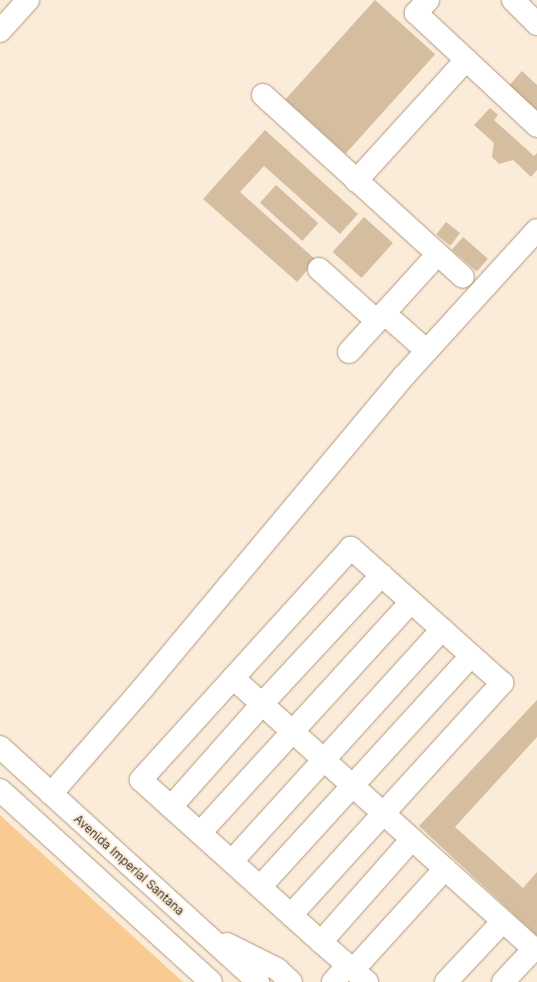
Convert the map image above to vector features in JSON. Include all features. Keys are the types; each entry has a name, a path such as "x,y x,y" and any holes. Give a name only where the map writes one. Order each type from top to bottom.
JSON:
{"street":[{"path":"0,31 28,0"},
{"path":"428,0 416,13 537,126"},
{"path":"513,0 537,24"},
{"path":"356,181 466,60"},
{"path":"263,96 463,277"},
{"path":"50,794 143,688 284,518 427,351 537,230"},
{"path":"349,352 438,254"},
{"path":"319,269 380,317 427,351"},
{"path":"291,915 502,683 351,548 141,780 356,975"},
{"path":"171,807 262,704 382,575"},
{"path":"200,833 411,602"},
{"path":"232,861 442,629"},
{"path":"260,887 471,656"},
{"path":"233,678 534,949 503,982"},
{"name":"Avenida Imperial Santana","path":"0,747 258,982"},
{"path":"0,790 211,982"},
{"path":"321,942 412,839"},
{"path":"333,982 356,975 445,869"},
{"path":"446,982 503,921"},
{"path":"202,932 277,969 291,982"}],"shaded area":[{"path":"0,815 183,982 0,982"}],"building":[{"path":"375,0 435,54 346,154 285,100"},
{"path":"522,71 537,85 537,110 520,95 515,100 505,90"},
{"path":"490,108 498,115 494,120 534,156 537,153 537,170 531,177 513,160 499,164 492,157 494,143 474,125"},
{"path":"265,130 358,214 340,234 264,166 240,192 316,260 297,282 203,199"},
{"path":"276,185 318,223 302,241 260,203"},
{"path":"364,217 393,243 362,278 333,252"},
{"path":"446,222 460,233 450,246 436,235"},
{"path":"463,237 488,259 477,271 452,250"},
{"path":"537,700 537,737 455,827 523,888 537,872 537,936 419,826"}]}
